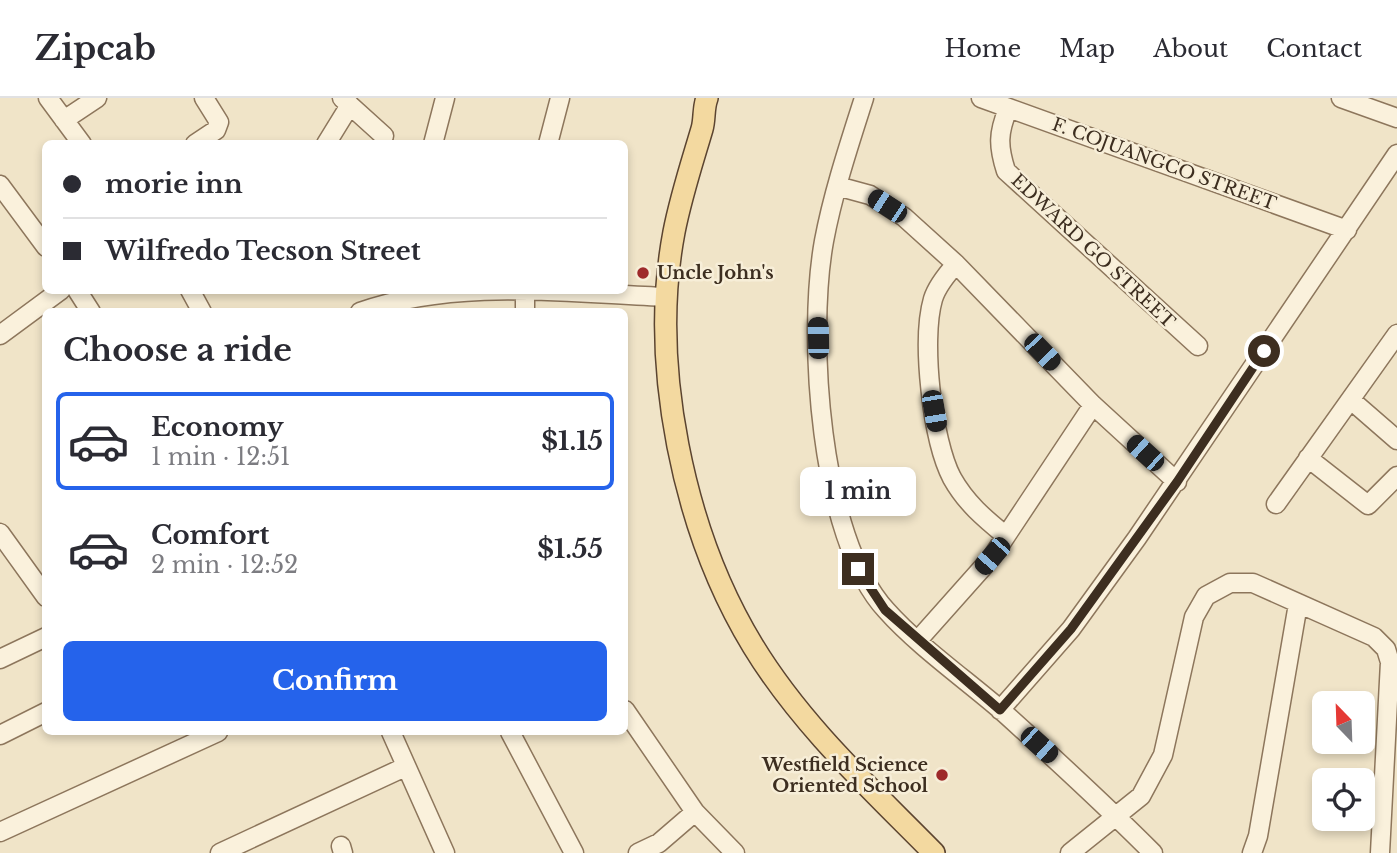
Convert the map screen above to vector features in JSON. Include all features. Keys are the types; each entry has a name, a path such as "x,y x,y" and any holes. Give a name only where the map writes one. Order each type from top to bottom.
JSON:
{"main road":[{"path":"707,98 703,125 687,174 674,234 667,297 670,380 680,455 696,519 724,591 752,645 789,699 850,769 934,853"},
{"path":"703,125 720,98"}],"street":[{"path":"48,98 79,140"},
{"path":"64,120 97,98"},
{"path":"201,140 216,130 219,122 204,98"},
{"path":"434,140 445,98"},
{"path":"549,140 560,98"},
{"path":"864,98 837,186 824,243 817,315 819,383 831,471 842,522 858,569 885,610 1000,710 1153,853"},
{"name":"F. COJUANGCO STREET","path":"981,98 1347,230"},
{"path":"1341,98 1397,118"},
{"path":"328,140 346,102 384,136"},
{"name":"EDWARD GO STREET","path":"1008,108 1000,128 998,147 1006,171 1198,346"},
{"path":"1000,710 1071,629 1177,482 1397,154"},
{"path":"0,185 42,242"},
{"path":"837,186 870,195 904,217 956,264 1093,405 1177,482"},
{"path":"956,264 933,298 929,322 930,389 937,433 951,475 971,507 1006,536"},
{"path":"0,335 56,294"},
{"path":"376,308 412,299 483,294"},
{"path":"596,294 667,297"},
{"path":"1276,504 1396,337"},
{"path":"1351,400 1397,440"},
{"path":"919,639 992,556 1093,405"},
{"path":"1308,458 1368,505 1397,476"},
{"path":"0,533 42,591"},
{"path":"1070,853 1141,796 1164,755 1194,617 1206,596 1230,583 1253,583 1374,637 1388,653 1390,662 1380,853"},
{"path":"1252,853 1258,836 1298,604"},
{"path":"0,658 42,639"},
{"path":"0,735 42,714"},
{"path":"628,714 695,812 735,853"},
{"path":"0,832 211,735"},
{"path":"392,735 445,853"},
{"path":"512,735 574,853"},
{"path":"220,853 405,767"},
{"path":"638,853 659,843 695,812"}],"place":[{"name":"Uncle John's","path":"643,273"},
{"name":"Westfield Science Oriented School","path":"942,775"}],"route":[{"path":"858,569 885,610 1000,710 1071,629 1177,482 1264,351"}]}
